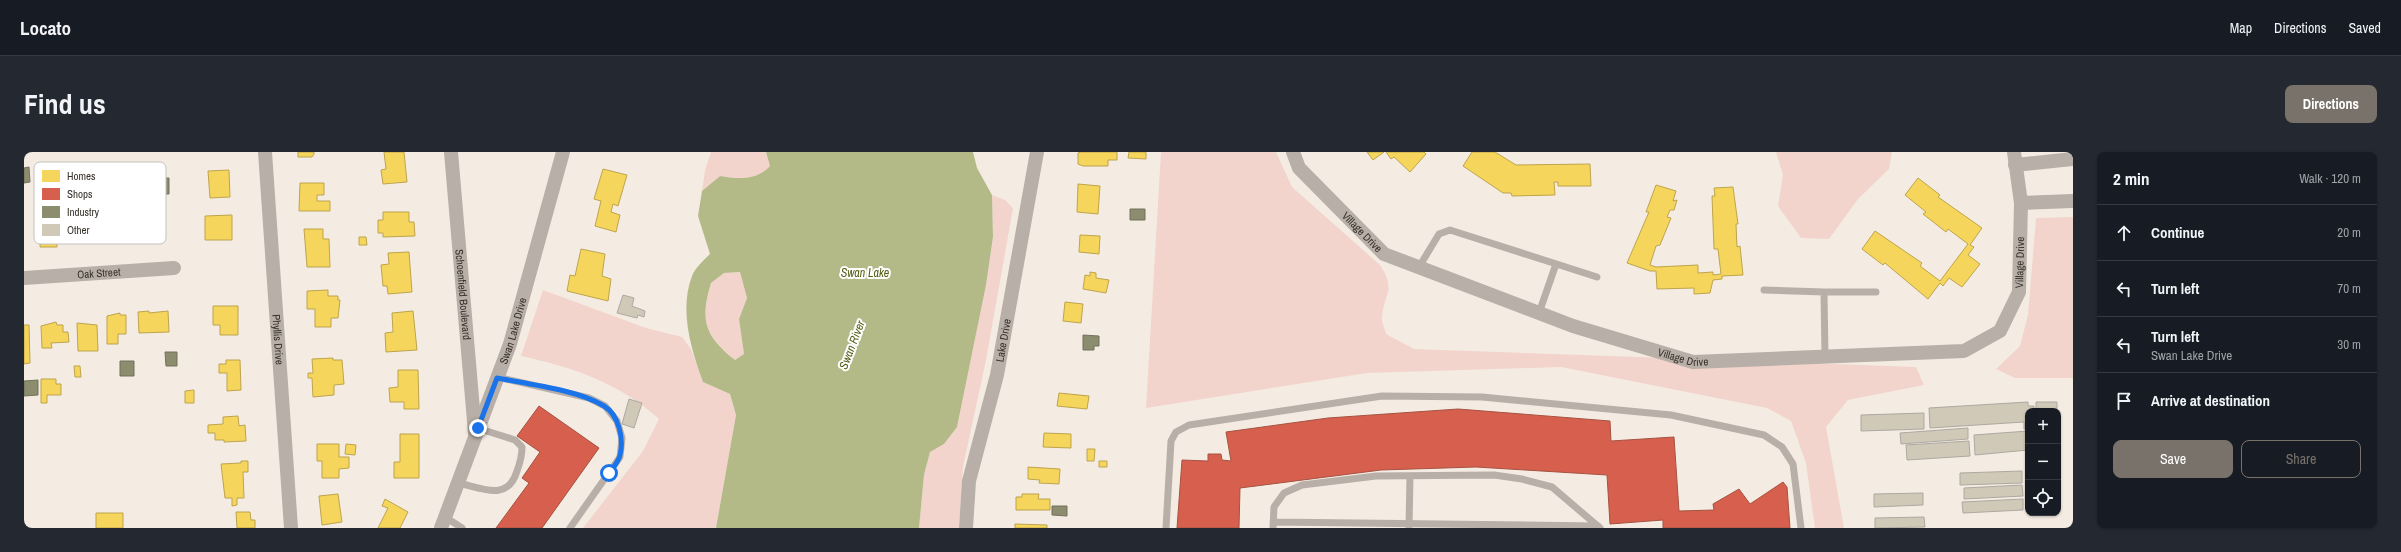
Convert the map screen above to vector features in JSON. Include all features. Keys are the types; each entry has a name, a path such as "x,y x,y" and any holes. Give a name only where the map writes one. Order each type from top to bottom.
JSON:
{"street":[{"name":"Phyllis Drive","path":"265,152 291,528"},
{"name":"Schoenfield Boulevard","path":"451,152 476,431"},
{"name":"Swan Lake Drive","path":"443,523 476,431 510,344 563,152"},
{"name":"Lake Drive","path":"966,528 969,481 997,375 1037,152"},
{"name":"Village Drive","path":"1293,152 1299,168 1384,254 1573,326 1693,362 1964,351 2000,331 2018,292 2021,203 2015,159 2073,159"},
{"path":"2021,203 2073,201"},
{"name":"Oak Street","path":"24,278 174,268"}],"lane":[{"path":"1419,268 1439,234 1450,230 1597,277"},
{"path":"1539,313 1556,264"},
{"path":"1764,290 1876,292"},
{"path":"1824,292 1825,357"},
{"path":"497,378 588,398 605,406 617,421 622,438 620,456 570,528"},
{"path":"1166,528 1171,441 1176,432 1189,425 1390,396 1482,397 1671,415 1764,435 1782,447 1793,464 1801,528"},
{"path":"458,483 497,491 506,490 514,483 522,458 522,447 515,440 476,431"},
{"path":"1494,475 1522,479 1552,488 1599,527 1273,525 1274,507 1284,493 1302,485 1376,476 1494,475"},
{"path":"1409,526 1410,476"},
{"path":"443,523 462,528"}],"shaded area":[{"path":"711,152 766,152 770,166 765,171 753,177 734,178 720,176 702,191 705,170"},
{"path":"1161,152 1276,152 1292,187 1380,265 1385,273 1388,286 1382,318 1386,334 1414,349 1916,367 1924,385 1848,400 1826,427 1844,528 1815,528 1806,463 1791,421 1767,408 1561,367 1367,373 1146,408"},
{"path":"1776,152 1892,152 1889,169 1858,199 1829,239 1801,238 1778,206 1783,175"},
{"path":"992,195 1005,200 1013,208 986,360 963,467 959,528 919,528 924,475 930,452 944,444 957,427 986,285 993,237"},
{"path":"2073,217 2073,378 2015,378 1996,369 2020,346 2028,315 2036,218"},
{"path":"740,272 747,298 739,319 744,354 735,360 725,351 711,334 707,326 706,308 711,283 724,273"},
{"path":"543,290 646,328 682,337 691,349 703,382 730,394 736,415 716,528 583,528 643,451 659,419 644,406 612,386 559,365 521,356"}],"water":[{"name":"Swan Lake","path":"766,152 973,152 977,168 992,195 993,237 986,285 957,427 944,444 930,452 924,475 919,528 716,528 736,415 730,394 703,382 694,356 688,329 688,289 693,273 710,254 698,216 702,191 720,176 733,178 753,177 765,171 770,166","holes":["740,272 747,298 739,319 744,354 735,360 717,343 707,326 706,307 711,283 724,273"]}],"building: Homes":[{"path":"298,152 314,152 314,154 312,157 298,157"},
{"path":"384,152 404,152 407,182 383,184 381,170 386,169"},
{"path":"1117,152 1117,160 1108,160 1108,166 1083,166 1078,164 1078,153"},
{"path":"1129,152 1146,152 1146,159 1128,158"},
{"path":"1367,152 1384,152 1373,160"},
{"path":"1386,152 1424,152 1426,154 1410,172 1394,157 1391,159"},
{"path":"1472,152 1495,152 1516,165 1590,164 1591,186 1558,186 1558,182 1554,182 1555,195 1512,196 1511,193 1503,193 1463,166"},
{"path":"603,169 627,175 618,206 613,204 611,212 620,215 616,232 595,226 601,201 594,199"},
{"path":"229,170 230,197 210,198 208,171"},
{"path":"1918,178 1940,195 1938,197 1982,228 1970,245 1974,247 1968,255 1980,264 1962,287 1949,278 1943,286 1940,283 1928,299 1885,263 1883,265 1862,249 1875,231 1922,263 1920,266 1940,281 1968,244 1948,229 1946,232 1923,214 1926,212 1905,195"},
{"path":"300,183 324,183 324,195 317,195 317,201 330,201 330,211 299,211"},
{"path":"1078,184 1100,186 1098,214 1077,212"},
{"path":"1656,185 1676,191 1673,201 1677,200 1674,210 1670,210 1667,217 1671,218 1660,245 1656,246 1650,265 1656,267 1698,265 1698,273 1713,272 1713,275 1721,274 1718,249 1714,249 1712,196 1715,196 1714,188 1733,187 1738,224 1736,224 1737,247 1740,246 1743,275 1722,276 1722,279 1713,280 1710,293 1694,294 1694,288 1657,289 1656,271 1650,271 1627,263 1649,212 1646,212"},
{"path":"383,212 409,212 409,222 414,222 415,236 383,237 383,233 378,233 378,220 383,220"},
{"path":"232,215 232,240 205,240 205,216"},
{"path":"304,229 323,229 323,239 329,239 330,267 307,267"},
{"path":"1080,235 1100,236 1099,254 1079,252"},
{"path":"359,237 366,237 367,245 359,245"},
{"path":"40,244 57,244 57,247 40,247"},
{"path":"581,249 605,254 602,276 611,279 608,301 567,291 570,275 575,276"},
{"path":"409,252 412,292 388,294 387,286 383,286 381,265 389,264 388,253"},
{"path":"1090,272 1096,273 1096,278 1109,280 1106,293 1083,289 1085,275 1090,276"},
{"path":"328,290 328,296 338,296 338,300 340,300 338,318 331,318 331,327 315,327 315,309 307,309 307,291"},
{"path":"1065,302 1083,304 1081,323 1063,321"},
{"path":"213,306 238,306 238,335 220,335 220,325 213,325"},
{"path":"149,311 149,313 168,311 169,332 139,333 138,312"},
{"path":"413,311 417,350 386,352 385,333 393,332 392,313"},
{"path":"120,313 120,315 126,315 126,334 118,334 118,344 107,344 107,316"},
{"path":"56,322 57,325 63,325 63,332 68,332 69,342 51,343 52,348 42,348 41,326"},
{"path":"77,323 97,325 98,351 78,351"},
{"path":"24,325 29,325 30,363 24,364"},
{"path":"333,358 333,360 342,360 344,384 334,385 334,395 313,397 312,378 308,378 308,373 313,373 312,359"},
{"path":"226,360 240,360 241,390 227,391 227,373 219,373 219,364 226,364"},
{"path":"74,366 80,366 81,377 75,377"},
{"path":"398,370 418,370 419,409 404,409 404,402 390,402 389,388 398,387"},
{"path":"41,379 56,379 56,384 61,384 61,395 47,395 47,403 41,403"},
{"path":"194,390 194,403 185,403 185,391"},
{"path":"1059,393 1089,396 1087,409 1057,406"},
{"path":"238,416 239,426 245,425 246,441 224,442 224,440 215,440 215,433 208,433 208,425 223,424 223,417"},
{"path":"1044,433 1071,434 1071,448 1043,447"},
{"path":"400,434 419,434 419,478 394,478 394,462 400,462"},
{"path":"317,444 339,444 339,457 349,457 349,468 339,469 339,478 322,478 322,461 317,461"},
{"path":"346,444 356,445 355,455 345,454"},
{"path":"1087,449 1095,449 1094,461 1087,461"},
{"path":"241,461 248,461 248,472 243,472 244,498 237,498 237,505 232,506 232,498 225,498 221,464 241,463"},
{"path":"1099,461 1107,461 1107,467 1099,467"},
{"path":"1028,467 1060,469 1059,484 1039,483 1040,480 1028,479"},
{"path":"338,494 342,522 322,525 319,496"},
{"path":"1022,494 1039,494 1038,499 1050,499 1050,510 1016,510 1016,497 1022,497"},
{"path":"385,499 408,512 400,528 378,528 388,508 382,506"},
{"path":"236,512 250,512 251,520 255,520 255,528 237,528"},
{"path":"96,513 123,513 123,528 96,528"},
{"path":"1015,524 1047,525 1047,528 1015,528"}],"building: Shops":[{"path":"539,406 599,448 542,528 496,528 529,483 522,478 540,452 517,436"},
{"path":"1458,409 1610,421 1611,441 1674,437 1679,511 1714,510 1713,504 1739,489 1750,504 1783,482 1787,487 1790,528 1663,528 1663,520 1610,524 1607,475 1476,467 1381,470 1240,488 1239,528 1177,528 1182,460 1208,461 1208,454 1221,454 1222,460 1231,461 1226,432 1328,418"}],"building: Industry":[{"path":"29,167 30,182 24,183 24,168"},
{"path":"166,178 169,178 169,194 166,194"},
{"path":"1130,209 1145,209 1145,220 1130,220"},
{"path":"1083,335 1099,336 1099,346 1094,346 1094,350 1083,350"},
{"path":"165,352 177,352 177,366 166,366"},
{"path":"120,361 134,361 134,376 120,376"},
{"path":"38,380 38,395 24,396 24,381"},
{"path":"1052,506 1067,506 1067,516 1052,515"}],"building: Other":[{"path":"623,295 634,298 632,306 645,311 644,317 638,315 637,318 617,313"},
{"path":"629,399 642,403 634,428 622,424"},
{"path":"2028,402 2028,406 2034,406 2034,408 2025,408 2025,429 2024,422 1930,428 1929,408"},
{"path":"2036,402 2057,402 2057,408 2036,408"},
{"path":"1924,413 1924,429 1861,431 1861,415"},
{"path":"1968,428 1968,439 1901,444 1900,433"},
{"path":"2025,431 2025,450 1975,455 1974,435"},
{"path":"1969,441 1970,456 1907,460 1906,445"},
{"path":"2022,471 2022,483 1960,485 1960,473"},
{"path":"2022,485 2023,496 1964,499 1964,488"},
{"path":"1923,493 1923,505 1874,507 1874,494"},
{"path":"2023,499 2023,510 1963,513 1962,502"},
{"path":"1924,517 1925,527 1875,528 1875,518"}],"route":[{"path":"478,428 497,378 588,398 605,406 617,421 622,438 620,456 609,473"}],"water label":[{"name":"Swan River","path":"852,345"}]}
